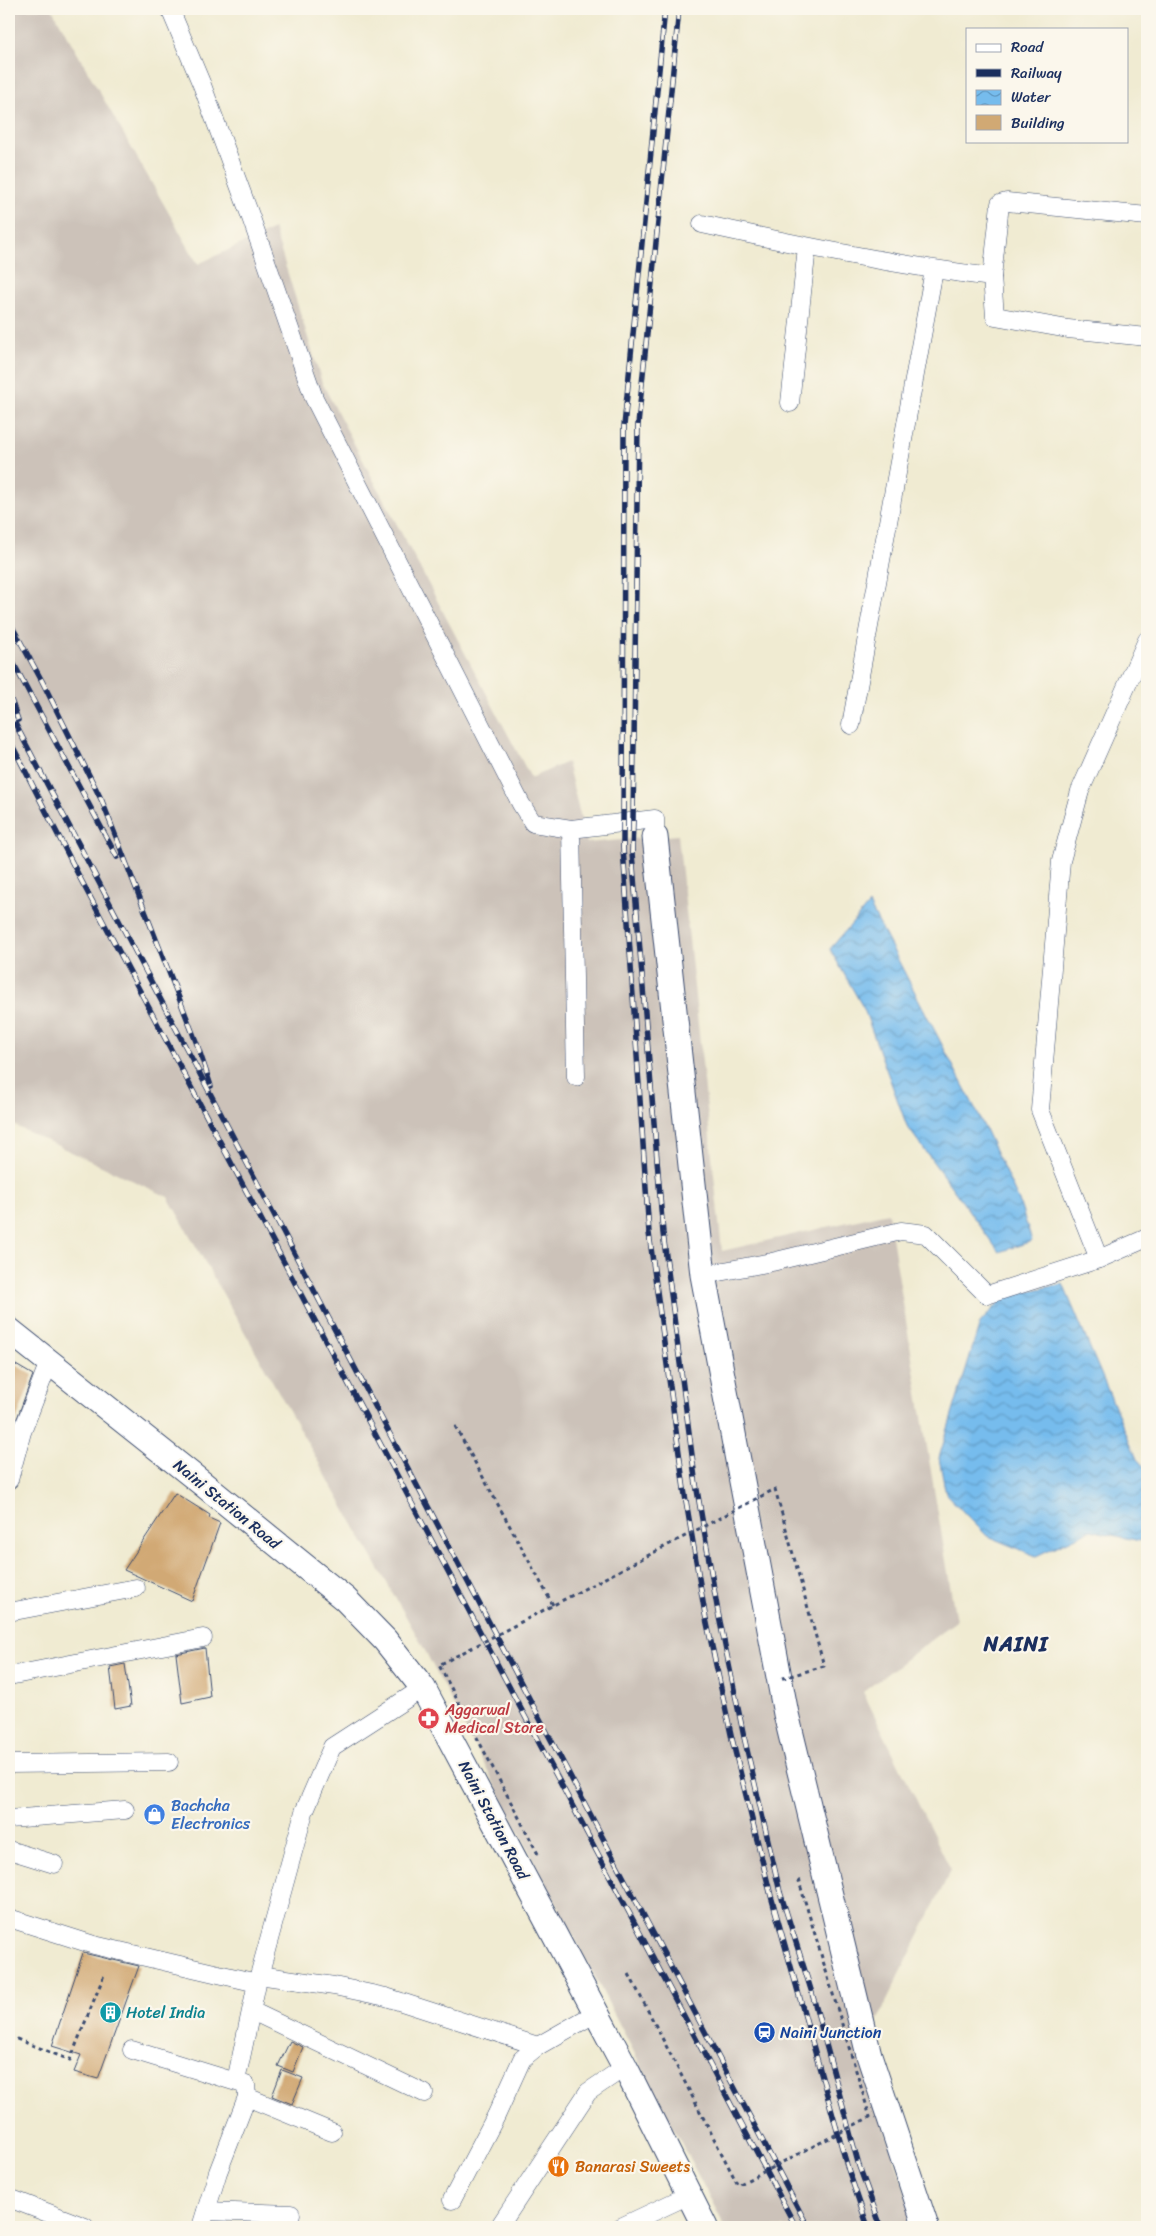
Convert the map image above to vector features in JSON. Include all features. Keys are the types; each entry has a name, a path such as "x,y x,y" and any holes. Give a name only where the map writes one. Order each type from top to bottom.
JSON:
{"street":[{"path":"170,9 202,85 314,398 521,804 533,823 571,829 655,819 655,837 703,1275 786,1714 869,2055 926,2227"},
{"path":"1147,216 1007,202 1000,204 992,277 995,316 1068,329 1147,338"},
{"path":"702,224 807,247 934,270 992,277"},
{"path":"790,403 807,247"},
{"path":"851,725 934,270"},
{"path":"1100,1259 1040,1110 1061,861 1080,791 1147,640"},
{"path":"571,829 576,1077"},
{"path":"703,1275 772,1262 901,1231 926,1234 987,1295 1100,1259 1147,1238"},
{"name":"Naini Station Road","path":"9,1330 344,1599 385,1640 423,1688 625,2067 705,2227"},
{"path":"9,1480 22,1432 49,1362"},
{"path":"9,1612 136,1588"},
{"path":"9,1676 203,1638"},
{"path":"236,2082 258,1979 304,1812 332,1747 423,1688"},
{"path":"9,1764 169,1762"},
{"path":"9,1819 125,1810"},
{"path":"9,1850 54,1864"},
{"path":"9,1918 94,1945 258,1979 334,1986 386,1997 538,2046"},
{"path":"252,2011 424,2093"},
{"path":"452,2200 496,2116 522,2059 538,2046 596,2013"},
{"path":"132,2050 246,2085 247,2097 218,2172 204,2219 291,2214 285,2227"},
{"path":"499,2227 588,2092 625,2067"},
{"path":"247,2097 332,2132"},
{"path":"621,2227 689,2195"},
{"path":"9,2198 85,2227"}],"path":[{"path":"455,1426 553,1605"},
{"path":"538,1854 439,1665 775,1489 824,1666 780,1678"},
{"path":"629,1974 738,2185 870,2117 804,1898"},
{"path":"9,2036 70,2060 104,1976"}],"shaded area":[{"path":"9,9 52,9 198,264 274,229 322,383 531,778 567,762 587,843 678,835 722,1251 888,1213 956,1621 863,1692 951,1870 861,2054 917,2227 725,2227 421,1643 168,1197 9,1123"}],"water":[{"path":"869,904 977,1112 1019,1201 1032,1241 999,1252 907,1126 864,1009 830,949"},
{"path":"1063,1284 1137,1459 1147,1470 1147,1530 1140,1541 1091,1530 1036,1556 987,1536 946,1494 939,1458 980,1323 1005,1296"}],"building":[{"path":"9,1361 33,1375 9,1440"},
{"path":"175,1493 210,1515 209,1518 220,1523 192,1601 124,1570"},
{"path":"205,1648 210,1697 182,1703 176,1654"},
{"path":"125,1664 131,1706 115,1709 110,1667"},
{"name":"Hotel India","path":"83,1953 139,1966 98,2079 74,2072 81,2055 52,2046"},
{"path":"290,2041 303,2047 293,2072 278,2066"},
{"path":"282,2070 303,2078 292,2104 272,2096"}],"railway":[{"path":"665,9 624,426 623,848 649,1233 684,1489 705,1614 732,1739 771,1896 848,2169 868,2227"},
{"path":"679,9 638,425 632,853 663,1233 695,1478 718,1612 744,1737 780,1892 812,1993 859,2166 881,2227"},
{"path":"9,621 42,681 102,801 197,1044 211,1086"},
{"path":"9,655 117,857"},
{"path":"9,694 18,720"},
{"path":"9,712 808,2227"},
{"path":"9,739 80,878 796,2227"}],"place":[{"name":"Aggarwal Medical Store","path":"429,1718"},
{"name":"Bachcha Electronics","path":"155,1814"},
{"name":"Hotel India","path":"110,2012"},
{"name":"Naini Junction","path":"764,2032"},
{"name":"Banarasi Sweets","path":"559,2166"}],"district":[{"name":"NAINI","path":"1016,1644"}]}
